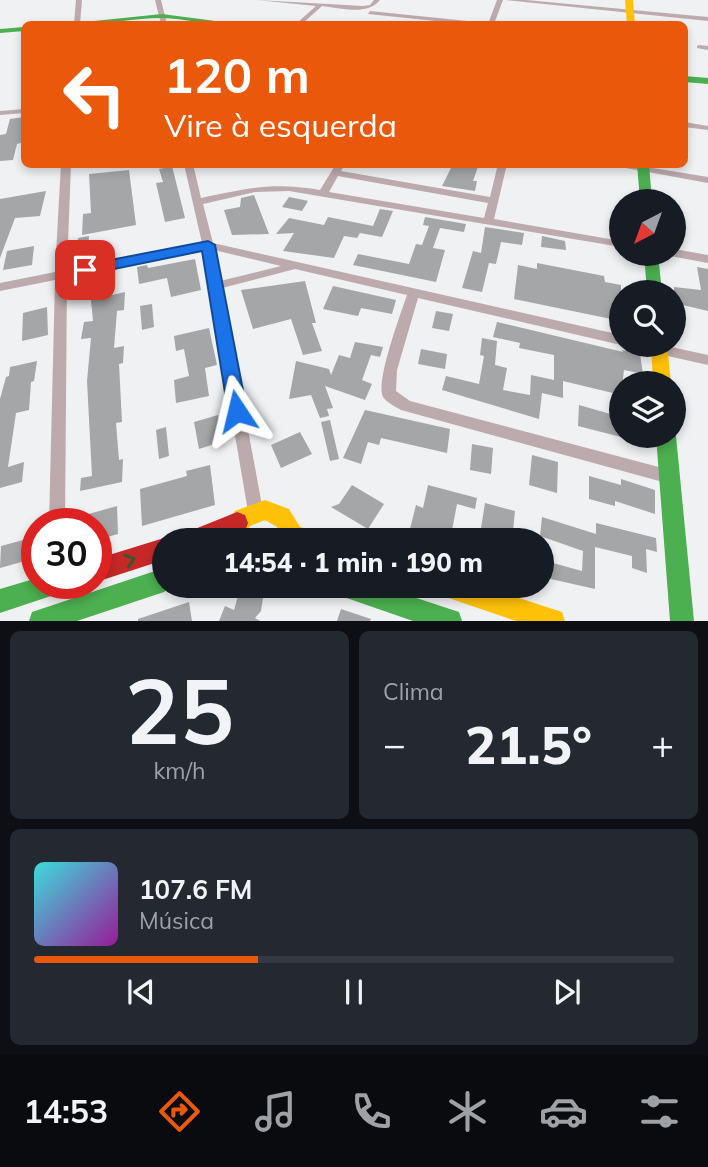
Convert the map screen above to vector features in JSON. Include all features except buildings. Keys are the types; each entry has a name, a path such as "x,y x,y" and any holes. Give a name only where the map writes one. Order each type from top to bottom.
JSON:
{"street":[{"path":"77,21 79,0"},
{"path":"160,11 170,0"},
{"path":"260,0 319,6 369,7 377,0"},
{"path":"492,21 500,0"},
{"path":"508,0 708,19"},
{"path":"302,21 319,6"},
{"path":"96,21 160,11 217,21"},
{"path":"370,13 448,21"},
{"path":"0,31 21,29"},
{"path":"699,47 708,48"},
{"path":"688,80 708,82"},
{"path":"0,113 21,111"},
{"path":"688,125 708,128"},
{"path":"57,508 61,275 66,168"},
{"path":"189,168 208,245 255,511"},
{"path":"489,220 502,168"},
{"path":"643,168 645,189"},
{"path":"648,168 708,180"},
{"path":"323,193 339,169 494,201"},
{"path":"394,204 403,184"},
{"path":"197,202 272,187 394,204 609,242"},
{"path":"0,288 208,245 413,295 609,338"},
{"path":"686,255 708,259"},
{"path":"215,286 295,266"},
{"path":"413,295 390,370 388,394 406,406 670,477"},
{"path":"686,354 708,360"},
{"path":"667,448 682,621"},
{"path":"225,528 255,511 265,509 284,517 288,528"},
{"path":"235,528 237,523"},
{"path":"112,566 152,554"},
{"path":"41,621 152,584"},
{"path":"0,601 21,594"},
{"path":"380,598 450,621"},
{"path":"476,598 522,616 553,621"}],"traffic: fast":[{"path":"104,21 162,16 207,21"},
{"path":"0,31 21,29"},
{"path":"688,79 708,81"},
{"path":"643,168 645,189"},
{"path":"652,266 654,280"},
{"path":"667,448 682,621"},
{"path":"41,621 152,584"},
{"path":"0,601 21,594"},
{"path":"380,598 450,621"}],"traffic: slow":[{"path":"629,0 631,21"},
{"path":"660,357 661,371"},
{"path":"237,528 243,518 265,510 277,513 289,528"},
{"path":"482,598 553,621"}],"traffic: jam":[{"path":"225,528 237,523"},
{"path":"112,566 152,553"}],"route":[{"path":"85,270 208,245 237,411"}]}
